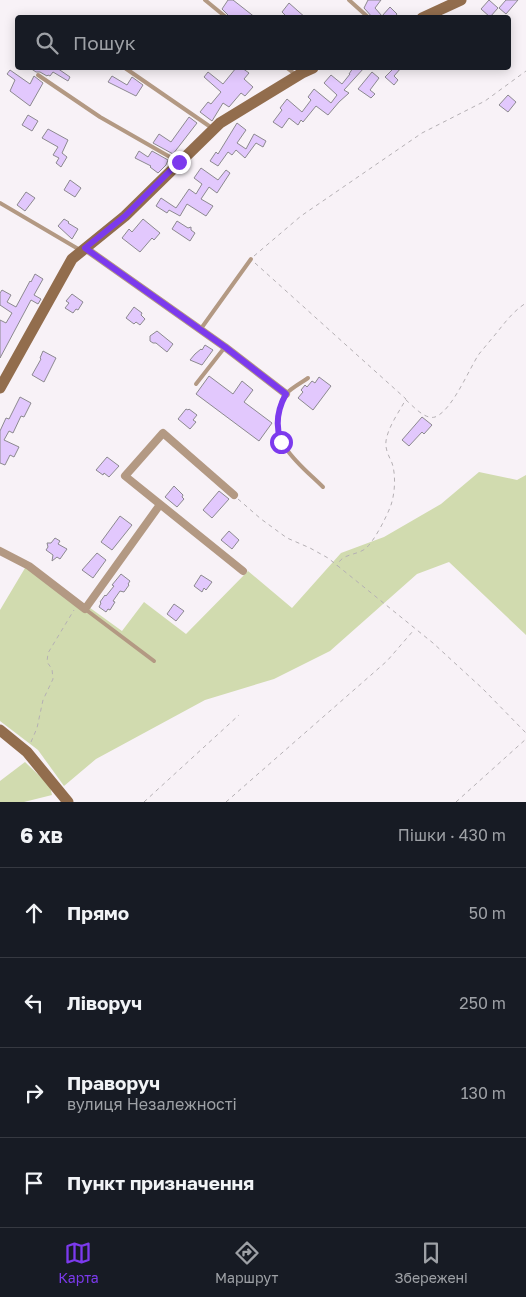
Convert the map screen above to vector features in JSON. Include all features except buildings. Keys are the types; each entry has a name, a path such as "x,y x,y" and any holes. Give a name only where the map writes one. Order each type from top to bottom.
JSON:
{"street":[{"path":"428,15 461,0"},
{"path":"0,388 72,259 125,216 213,129 236,112 309,70"},
{"path":"84,250 225,347 286,394"},
{"path":"234,495 163,433 125,476 159,506 243,572"},
{"path":"0,551 29,566 85,609 159,506"},
{"path":"0,730 26,752 68,802"}],"lane":[{"path":"205,0 223,15"},
{"path":"349,0 366,15"},
{"path":"128,70 213,129"},
{"path":"290,70 297,76"},
{"path":"38,75 100,117 179,162"},
{"path":"0,203 84,250"},
{"path":"200,330 251,259"},
{"path":"196,384 225,347"},
{"path":"308,378 286,394 277,421 277,432 281,442 323,487"},
{"path":"85,609 154,661"}],"path":[{"path":"526,71 485,101 422,133 301,216 251,259 424,415 429,417 435,417 441,413 451,401 480,352 508,318 526,303"},
{"path":"337,566 342,558 366,548 391,504 394,476 393,466 386,448 386,441 406,399"},
{"path":"234,495 261,519 287,538 328,558 414,630 433,643 483,689 526,733"},
{"path":"26,752 37,728 43,700 53,679 52,669 47,662 48,653 78,603"},
{"path":"226,802 388,661 414,630"},
{"path":"144,802 239,715"},
{"path":"456,802 526,739"}],"green space":[{"path":"479,472 517,480 526,475 526,635 449,562 417,574 330,651 274,679 205,700 96,759 64,786 38,750 0,721 0,610 28,563 122,631 144,602 186,634 248,571 292,608 341,553 384,537 441,504"},
{"path":"25,762 50,786 52,795 24,802 0,802 0,781"}],"route":[{"path":"179,162 125,216 85,248 225,347 286,394 282,400 277,421 277,432 281,442"}]}
